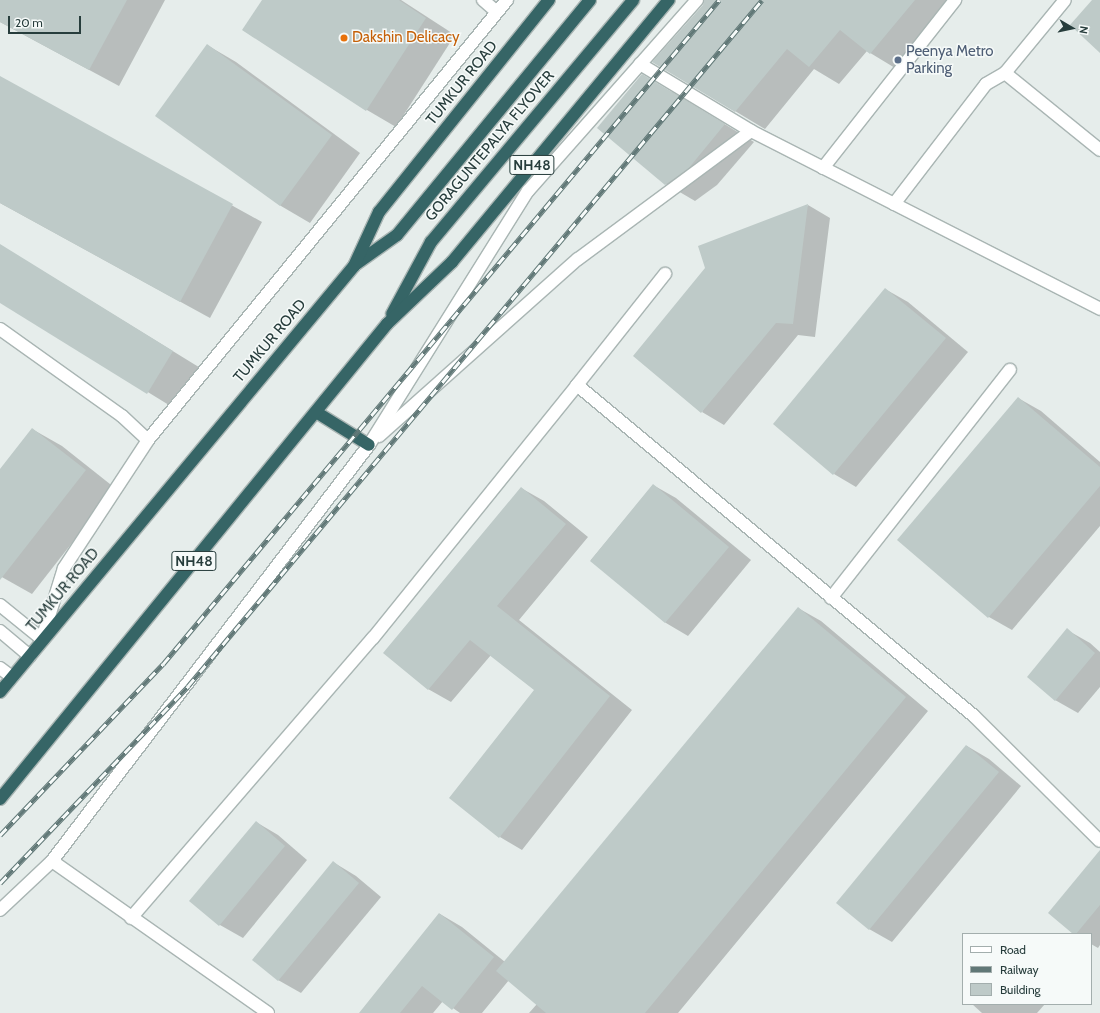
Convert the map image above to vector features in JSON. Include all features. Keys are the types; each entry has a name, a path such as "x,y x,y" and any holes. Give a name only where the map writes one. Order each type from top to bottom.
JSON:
{"highway":[{"name":"TUMKUR ROAD","path":"0,692 42,639 354,266 380,212 548,0"},
{"name":"GORAGUNTEPALYA FLYOVER","path":"354,266 397,234 590,0"},
{"name":"GORAGUNTEPALYA FLYOVER","path":"387,324 431,242 633,0"},
{"name":"NH48","path":"0,798 387,324 452,262 669,0"},
{"path":"316,412 369,444"}],"street":[{"path":"483,0 497,12"},
{"path":"0,605 42,639 64,568 148,440 506,0"},
{"path":"0,910 52,861 369,444 528,190 697,0"},
{"path":"824,168 955,0"},
{"path":"894,204 986,84 1005,73 1065,0"},
{"path":"640,64 751,131 1100,309"},
{"path":"1005,73 1100,150"},
{"path":"369,444 578,259 751,131"},
{"path":"131,918 373,638 665,274"},
{"path":"0,329 122,416 148,440"},
{"path":"831,598 1010,370"},
{"path":"577,385 974,716 1100,841"},
{"path":"0,631 30,656"},
{"path":"0,668 12,677"},
{"path":"52,861 268,1013"}],"building":[{"path":"0,0 127,0 89,70 0,22"},
{"path":"262,0 399,0 426,18 366,111 242,30"},
{"path":"704,0 915,0 870,54 840,30 809,67 787,49 735,112 652,62 703,5"},
{"path":"1092,0 1100,0 1100,53 1070,25"},
{"path":"207,44 332,135 280,206 155,116"},
{"path":"642,74 725,124 688,169 665,185 597,128"},
{"path":"0,76 233,204 180,302 0,203"},
{"path":"808,204 793,324 776,323 701,413 633,356 705,268 698,246"},
{"path":"0,244 173,351 147,394 0,303"},
{"path":"885,288 946,338 833,475 773,424"},
{"path":"1018,397 1100,467 1100,486 988,618 897,540"},
{"path":"32,428 86,470 0,580 0,469"},
{"path":"653,484 729,547 665,623 590,561"},
{"path":"521,487 566,524 497,606 610,696 499,838 449,798 534,690 470,640 428,690 383,653"},
{"path":"798,607 906,697 645,1013 546,1013 496,971"},
{"path":"1067,628 1095,653 1055,701 1027,677"},
{"path":"966,745 999,772 869,930 836,903"},
{"path":"256,821 285,846 219,926 189,901"},
{"path":"1100,850 1100,905 1077,933 1072,933 1048,913"},
{"path":"333,861 359,883 278,981 252,960"},
{"path":"439,913 494,957 452,1010 422,986 400,1013 359,1013"}],"railway":[{"path":"0,835 163,664 719,0"},
{"path":"0,883 188,686 762,0"}],"place":[{"name":"Dakshin Delicacy","path":"344,38"},
{"name":"Peenya Metro Parking","path":"898,60"}]}
